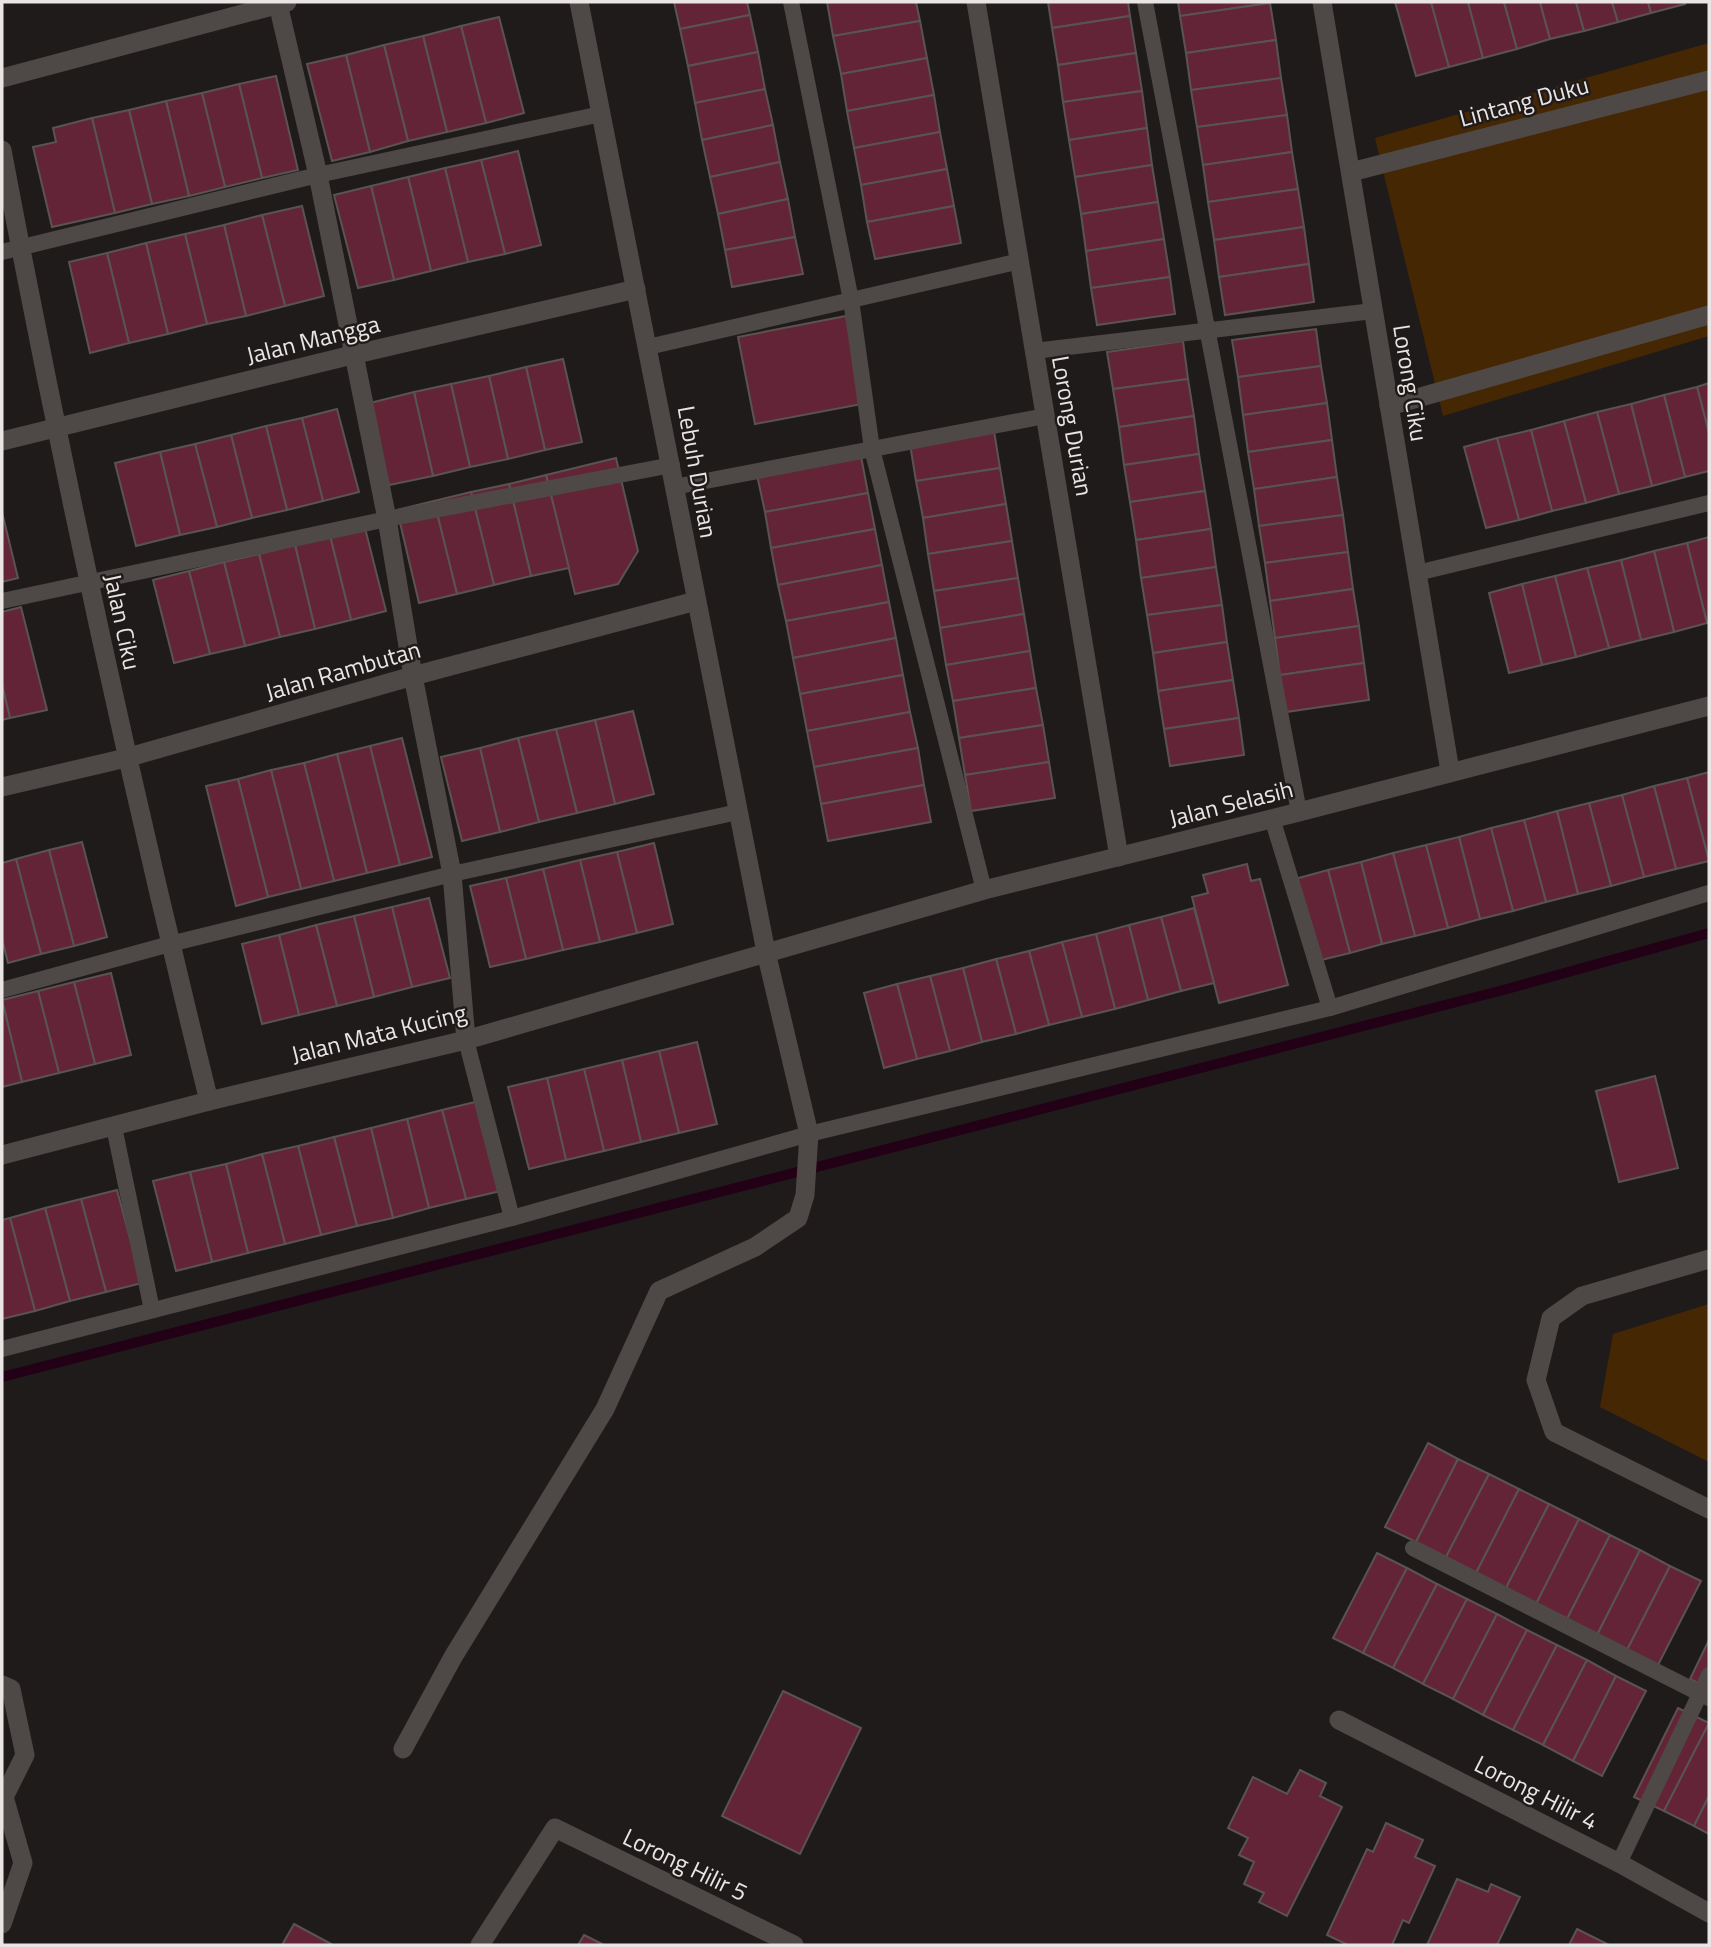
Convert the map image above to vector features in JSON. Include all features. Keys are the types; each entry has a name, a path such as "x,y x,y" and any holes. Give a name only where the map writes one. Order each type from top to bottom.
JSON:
{"street":[{"name":"Lebuh Durian","path":"403,1749 453,1657 605,1409 659,1291 755,1247 798,1217 805,1195 809,1133 766,952 579,2"},
{"name":"Lorong Durian","path":"976,2 1119,858"},
{"name":"Lorong Ciku","path":"1322,2 1450,772"},
{"path":"2,78 282,3 387,519 413,676 452,873 466,1040"},
{"name":"Lintang Duku","path":"1351,173 1709,80"},
{"name":"Jalan Ciku","path":"2,150 11,250 56,429 126,758 209,1101"},
{"name":"Jalan Mangga","path":"2,441 636,289"},
{"path":"1390,406 1709,315"},
{"name":"Jalan Rambutan","path":"2,786 126,758 413,676 696,601"},
{"name":"Jalan Selasih","path":"766,952 984,890 1119,858 1709,706"},
{"name":"Jalan Mata Kucing","path":"2,1155 209,1101 466,1040 766,952"},
{"path":"1709,1259 1582,1296 1551,1318 1536,1380 1554,1432 1709,1509"},
{"path":"2,1685 11,1689 25,1755 4,1797 23,1863 2,1924"},
{"name":"Lorong Hilir 4","path":"1339,1720 1619,1863 1709,1913"},
{"name":"Lorong Hilir 5","path":"480,1945 555,1828 794,1945"}],"lane":[{"path":"791,2 851,300 872,449 984,890"},
{"path":"1145,2 1299,812"},
{"path":"11,250 318,175 601,114"},
{"path":"648,347 1020,261"},
{"path":"1034,351 1374,311"},
{"path":"674,487 1045,416"},
{"path":"2,601 387,519 672,465"},
{"path":"1417,573 1709,503"},
{"path":"2,990 170,944 452,873 738,813"},
{"path":"1272,818 1330,1008"},
{"path":"2,1349 512,1218 809,1133 1330,1008 1709,893"},
{"path":"466,1040 512,1218"},
{"path":"114,1127 152,1310"},
{"path":"1413,1548 1705,1696"},
{"path":"1619,1863 1705,1696 1709,1675"}],"shaded area":[{"path":"1709,43 1709,336 1443,416 1375,138"},
{"path":"1709,1304 1709,1462 1600,1407 1613,1334"}],"building":[{"path":"674,2 747,2 750,15 680,29"},
{"path":"827,2 916,2 920,21 833,36"},
{"path":"1048,2 1128,2 1130,16 1052,28"},
{"path":"1178,2 1270,2 1270,3 1180,16"},
{"path":"1395,2 1431,2 1449,67 1416,76"},
{"path":"1431,2 1468,2 1483,58 1449,67"},
{"path":"1468,2 1504,2 1517,49 1483,58"},
{"path":"1504,2 1540,2 1550,39 1517,49"},
{"path":"1540,2 1576,2 1584,31 1550,39"},
{"path":"1576,2 1612,2 1618,22 1584,31"},
{"path":"1612,2 1648,2 1651,13 1618,22"},
{"path":"1648,2 1684,2 1685,4 1651,13"},
{"path":"1270,3 1276,40 1186,53 1180,16"},
{"path":"750,15 758,52 688,66 680,29"},
{"path":"1130,16 1136,53 1058,65 1052,28"},
{"path":"499,17 524,113 486,123 461,26"},
{"path":"920,21 927,58 841,74 833,36"},
{"path":"461,26 486,123 447,132 423,36"},
{"path":"423,36 447,132 408,141 384,45"},
{"path":"1276,40 1281,78 1191,90 1186,53"},
{"path":"384,45 408,141 370,152 346,55"},
{"path":"758,52 765,89 695,103 688,66"},
{"path":"1136,53 1142,91 1063,102 1058,65"},
{"path":"346,55 370,152 332,161 307,64"},
{"path":"927,58 934,95 847,111 841,74"},
{"path":"276,76 298,170 262,178 239,84"},
{"path":"1281,78 1287,115 1197,127 1191,90"},
{"path":"239,84 262,178 225,187 202,93"},
{"path":"765,89 773,125 702,140 695,103"},
{"path":"1142,91 1147,128 1069,140 1063,102"},
{"path":"202,93 225,187 189,196 166,101"},
{"path":"934,95 940,132 854,148 847,111"},
{"path":"166,101 189,196 152,204 129,110"},
{"path":"129,110 152,204 115,213 92,118"},
{"path":"1287,115 1292,152 1203,165 1197,127"},
{"path":"92,118 115,213 52,227 33,147 56,142 53,128"},
{"path":"773,125 780,162 710,177 702,140"},
{"path":"1147,128 1152,165 1075,177 1069,140"},
{"path":"940,132 947,169 861,185 854,148"},
{"path":"518,151 541,245 505,254 481,160"},
{"path":"1292,152 1298,189 1208,202 1203,165"},
{"path":"481,160 505,254 468,262 445,168"},
{"path":"780,162 788,199 718,214 710,177"},
{"path":"1152,165 1158,202 1081,214 1075,177"},
{"path":"445,168 468,262 431,271 408,177"},
{"path":"947,169 954,206 867,222 861,185"},
{"path":"408,177 431,271 394,280 371,186"},
{"path":"371,186 394,280 358,288 334,195"},
{"path":"1298,189 1304,227 1214,240 1208,202"},
{"path":"788,199 795,237 725,250 718,214"},
{"path":"1158,202 1164,239 1086,251 1081,214"},
{"path":"302,206 324,296 285,306 262,215"},
{"path":"954,206 961,243 875,259 867,222"},
{"path":"262,215 285,306 246,316 224,225"},
{"path":"224,225 246,316 207,324 185,234"},
{"path":"1304,227 1309,264 1219,277 1214,240"},
{"path":"185,234 207,324 168,334 146,243"},
{"path":"795,237 803,274 732,287 725,250"},
{"path":"1164,239 1170,277 1091,288 1086,251"},
{"path":"146,243 168,334 129,343 107,253"},
{"path":"107,253 129,343 90,353 69,262"},
{"path":"1309,264 1314,302 1225,315 1219,277"},
{"path":"1170,277 1175,314 1097,325 1091,288"},
{"path":"846,316 862,404 755,424 738,337"},
{"path":"1316,329 1321,366 1238,377 1232,340"},
{"path":"1183,341 1188,379 1113,389 1107,352"},
{"path":"563,359 582,442 545,450 526,367"},
{"path":"1321,366 1327,403 1243,415 1238,377"},
{"path":"526,367 545,450 508,459 489,376"},
{"path":"489,376 508,459 470,467 451,384"},
{"path":"1188,379 1194,416 1119,427 1113,389"},
{"path":"1709,383 1709,433 1697,387"},
{"path":"451,384 470,467 433,476 414,392"},
{"path":"1697,387 1709,433 1709,471 1685,477 1664,395"},
{"path":"414,392 433,476 389,485 370,403"},
{"path":"1664,395 1685,477 1652,486 1631,404"},
{"path":"1327,403 1332,440 1248,452 1243,415"},
{"path":"1631,404 1652,486 1619,494 1597,412"},
{"path":"337,409 359,492 323,501 302,418"},
{"path":"1597,412 1619,494 1586,503 1564,421"},
{"path":"1194,416 1199,454 1124,465 1119,427"},
{"path":"302,418 323,501 287,510 266,426"},
{"path":"1564,421 1586,503 1552,511 1531,430"},
{"path":"266,426 287,510 252,518 231,435"},
{"path":"1531,430 1552,511 1519,520 1497,438"},
{"path":"994,431 1000,468 916,481 910,444"},
{"path":"231,435 252,518 217,527 195,444"},
{"path":"1497,438 1519,520 1486,528 1464,447"},
{"path":"1332,440 1337,477 1254,489 1248,452"},
{"path":"195,444 217,527 180,535 160,452"},
{"path":"160,452 180,535 136,546 115,463"},
{"path":"1199,454 1205,491 1130,502 1124,465"},
{"path":"861,456 868,493 765,512 757,475"},
{"path":"616,458 638,551 618,584 575,594 546,475"},
{"path":"1000,468 1006,504 923,518 916,481"},
{"path":"546,475 569,568 531,576 509,484"},
{"path":"1337,477 1343,515 1259,526 1254,489"},
{"path":"509,484 531,576 494,585 471,492"},
{"path":"1205,491 1211,529 1136,540 1130,502"},
{"path":"471,492 494,585 457,594 434,501"},
{"path":"868,493 875,529 771,548 765,512"},
{"path":"434,501 457,594 419,603 397,510"},
{"path":"1006,504 1012,541 928,554 923,518"},
{"path":"2,512 18,578 2,582"},
{"path":"1343,515 1348,552 1265,563 1259,526"},
{"path":"365,528 386,611 351,620 330,536"},
{"path":"875,529 882,565 778,585 771,548"},
{"path":"1211,529 1216,567 1141,578 1136,540"},
{"path":"330,536 351,620 315,629 295,545"},
{"path":"1709,537 1709,623 1707,623 1687,543"},
{"path":"1012,541 1018,578 934,591 928,554"},
{"path":"1687,543 1707,623 1674,632 1654,551"},
{"path":"295,545 315,629 280,637 259,554"},
{"path":"1654,551 1674,632 1641,640 1621,560"},
{"path":"1348,552 1353,589 1270,601 1265,563"},
{"path":"259,554 280,637 245,646 224,562"},
{"path":"1621,560 1641,640 1609,648 1587,568"},
{"path":"224,562 245,646 210,654 189,571"},
{"path":"882,565 889,602 786,621 778,585"},
{"path":"1216,567 1222,605 1147,615 1141,578"},
{"path":"1587,568 1609,648 1576,657 1555,576"},
{"path":"189,571 210,654 174,663 153,580"},
{"path":"1555,576 1576,657 1542,665 1522,584"},
{"path":"1018,578 1024,614 940,628 934,591"},
{"path":"1522,584 1542,665 1509,673 1489,593"},
{"path":"1353,589 1359,626 1275,638 1270,601"},
{"path":"889,602 896,638 793,658 786,621"},
{"path":"1222,605 1227,642 1153,653 1147,615"},
{"path":"21,607 47,710 10,718 2,685 2,612"},
{"path":"1024,614 1030,651 946,665 940,628"},
{"path":"1359,626 1364,663 1280,675 1275,638"},
{"path":"896,638 903,675 800,694 793,658"},
{"path":"1227,642 1233,680 1158,691 1153,653"},
{"path":"1030,651 1036,688 953,701 946,665"},
{"path":"1364,663 1369,700 1286,712 1280,675"},
{"path":"903,675 910,712 807,731 800,694"},
{"path":"1233,680 1239,718 1164,729 1158,691"},
{"path":"2,685 10,718 2,720"},
{"path":"1036,688 1043,725 959,738 953,701"},
{"path":"633,711 654,794 615,804 595,720"},
{"path":"910,712 918,748 814,767 807,731"},
{"path":"1239,718 1244,755 1170,766 1164,729"},
{"path":"595,720 615,804 577,813 556,729"},
{"path":"1043,725 1049,762 965,775 959,738"},
{"path":"556,729 577,813 539,822 518,738"},
{"path":"402,738 432,857 400,865 370,746"},
{"path":"518,738 539,822 500,832 480,748"},
{"path":"370,746 400,865 367,873 337,754"},
{"path":"480,748 500,832 462,841 441,757"},
{"path":"918,748 924,785 821,804 814,767"},
{"path":"337,754 367,873 334,881 304,763"},
{"path":"1049,762 1055,798 971,811 965,775"},
{"path":"304,763 334,881 301,889 271,770"},
{"path":"271,770 301,889 268,897 238,779"},
{"path":"1709,772 1709,861 1687,778"},
{"path":"1687,778 1709,861 1676,869 1654,786"},
{"path":"238,779 268,897 236,906 206,786"},
{"path":"924,785 931,822 828,841 821,804"},
{"path":"1654,786 1676,869 1644,877 1622,795"},
{"path":"1622,795 1644,877 1611,886 1589,803"},
{"path":"1589,803 1611,886 1578,894 1557,811"},
{"path":"1557,811 1578,894 1546,902 1524,820"},
{"path":"1524,820 1546,902 1513,911 1491,828"},
{"path":"1491,828 1513,911 1480,919 1459,837"},
{"path":"1459,837 1480,919 1448,928 1426,845"},
{"path":"82,842 107,937 74,946 49,850"},
{"path":"654,843 673,924 637,933 617,852"},
{"path":"1426,845 1448,928 1415,936 1393,853"},
{"path":"49,850 74,946 41,954 16,859"},
{"path":"617,852 637,933 600,942 580,860"},
{"path":"1393,853 1415,936 1382,944 1361,862"},
{"path":"16,859 41,954 8,963 2,939 2,863"},
{"path":"580,860 600,942 563,950 543,869"},
{"path":"1361,862 1382,944 1350,953 1328,870"},
{"path":"1247,864 1251,881 1260,879 1288,985 1219,1003 1192,897 1208,893 1203,875"},
{"path":"543,869 563,950 526,959 506,878"},
{"path":"1328,870 1350,953 1317,961 1295,879"},
{"path":"506,878 526,959 490,967 470,886"},
{"path":"429,898 450,978 412,987 392,907"},
{"path":"392,907 412,987 374,997 354,916"},
{"path":"1194,908 1214,983 1181,991 1161,917"},
{"path":"354,916 374,997 337,1006 316,925"},
{"path":"1161,917 1181,991 1148,1000 1129,925"},
{"path":"316,925 337,1006 299,1015 279,935"},
{"path":"1129,925 1148,1000 1115,1009 1096,934"},
{"path":"1096,934 1115,1009 1082,1017 1062,942"},
{"path":"279,935 299,1015 262,1024 242,944"},
{"path":"1062,942 1082,1017 1049,1025 1029,951"},
{"path":"1029,951 1049,1025 1016,1034 996,959"},
{"path":"996,959 1016,1034 982,1042 963,968"},
{"path":"963,968 982,1042 950,1051 930,976"},
{"path":"111,973 131,1055 95,1064 74,982"},
{"path":"930,976 950,1051 917,1059 897,984"},
{"path":"74,982 95,1064 59,1073 38,991"},
{"path":"897,984 917,1059 884,1068 864,993"},
{"path":"38,991 59,1073 22,1082 2,1000"},
{"path":"2,1000 22,1082 2,1087"},
{"path":"697,1042 717,1124 679,1133 659,1051"},
{"path":"659,1051 679,1133 641,1142 622,1060"},
{"path":"622,1060 641,1142 604,1151 584,1069"},
{"path":"584,1069 604,1151 566,1160 547,1078"},
{"path":"1655,1076 1678,1168 1619,1182 1596,1091"},
{"path":"547,1078 566,1160 529,1169 508,1087"},
{"path":"479,1101 501,1191 466,1199 442,1110"},
{"path":"442,1110 466,1199 429,1208 407,1119"},
{"path":"407,1119 429,1208 393,1218 371,1128"},
{"path":"371,1128 393,1218 357,1226 334,1137"},
{"path":"334,1137 357,1226 321,1235 298,1146"},
{"path":"298,1146 321,1235 285,1244 262,1154"},
{"path":"262,1154 285,1244 248,1253 226,1164"},
{"path":"226,1164 248,1253 212,1262 190,1172"},
{"path":"190,1172 212,1262 176,1271 153,1181"},
{"path":"117,1190 142,1283 106,1292 81,1199"},
{"path":"81,1199 106,1292 70,1301 45,1208"},
{"path":"45,1208 70,1301 35,1311 10,1218"},
{"path":"10,1218 35,1311 2,1319 2,1220"},
{"path":"1428,1443 1458,1459 1416,1542 1385,1527"},
{"path":"1458,1459 1489,1474 1446,1557 1416,1542"},
{"path":"1489,1474 1519,1489 1476,1573 1446,1557"},
{"path":"1519,1489 1549,1504 1506,1588 1476,1573"},
{"path":"1549,1504 1579,1519 1536,1604 1506,1588"},
{"path":"1579,1519 1610,1535 1567,1619 1536,1604"},
{"path":"1610,1535 1640,1550 1597,1635 1567,1619"},
{"path":"1640,1550 1670,1566 1627,1650 1597,1635"},
{"path":"1377,1553 1407,1568 1363,1653 1333,1638"},
{"path":"1670,1566 1701,1581 1658,1665 1627,1650"},
{"path":"1407,1568 1437,1584 1393,1668 1363,1653"},
{"path":"1437,1584 1467,1599 1423,1684 1393,1668"},
{"path":"1467,1599 1497,1614 1453,1699 1423,1684"},
{"path":"1497,1614 1527,1630 1483,1715 1453,1699"},
{"path":"1527,1630 1557,1645 1513,1730 1483,1715"},
{"path":"1709,1640 1709,1689 1690,1679"},
{"path":"1557,1645 1587,1660 1543,1745 1513,1730"},
{"path":"1587,1660 1616,1676 1573,1761 1543,1745"},
{"path":"1616,1676 1646,1691 1602,1776 1573,1761"},
{"path":"783,1691 861,1728 800,1854 722,1816"},
{"path":"1678,1708 1709,1723 1664,1811 1634,1797"},
{"path":"1709,1723 1709,1796 1694,1826 1664,1811"},
{"path":"1300,1770 1326,1783 1320,1796 1342,1807 1287,1916 1259,1902 1264,1893 1244,1884 1254,1862 1239,1855 1248,1838 1228,1828 1253,1777 1287,1794"},
{"path":"1709,1796 1709,1834 1694,1826"},
{"path":"1386,1823 1423,1840 1415,1857 1435,1866 1409,1923 1403,1920 1392,1945 1348,1945 1327,1935 1367,1849 1373,1852"},
{"path":"1457,1879 1488,1892 1491,1884 1520,1897 1497,1945 1427,1945"},
{"path":"294,1924 333,1945 282,1945"},
{"path":"1577,1929 1609,1945 1569,1945"},
{"path":"584,1935 604,1945 578,1945"}],"waterway":[{"path":"2,1377 1507,989 1709,933"}]}
